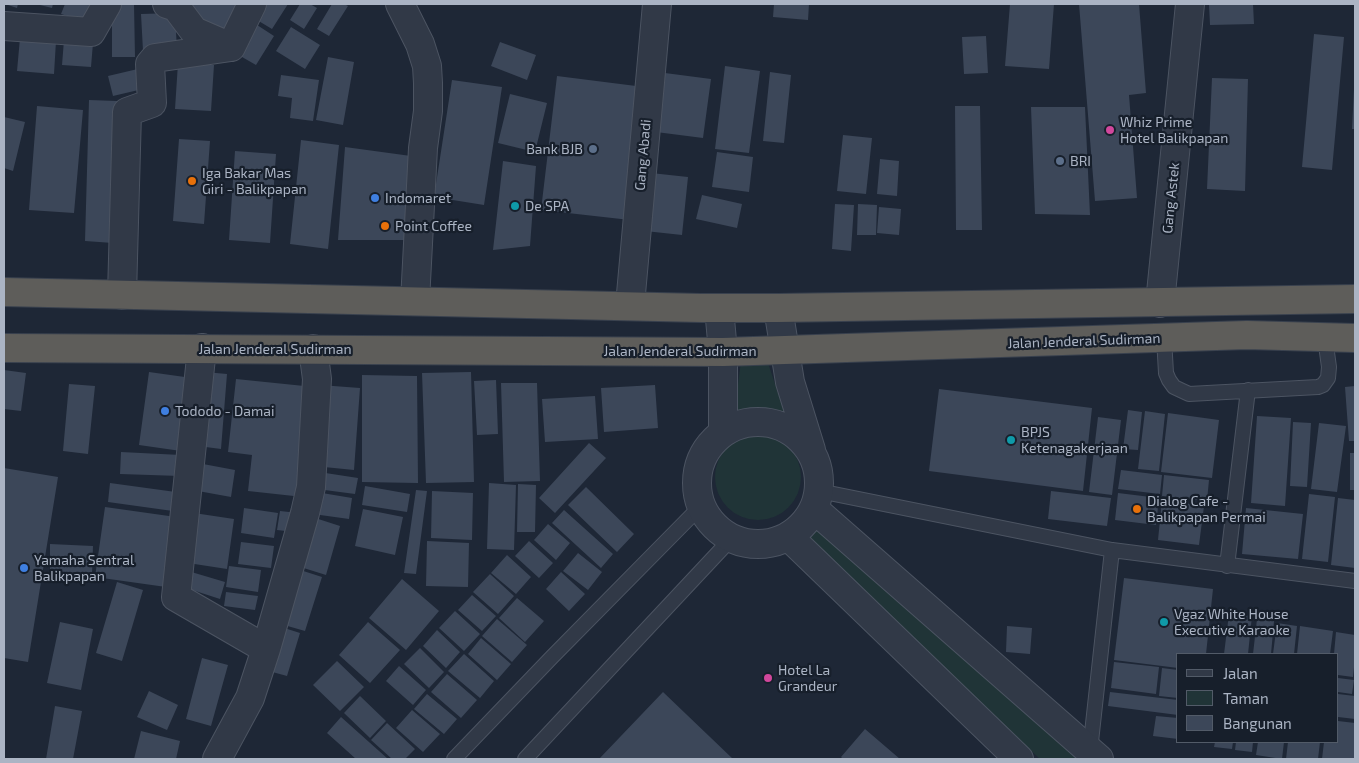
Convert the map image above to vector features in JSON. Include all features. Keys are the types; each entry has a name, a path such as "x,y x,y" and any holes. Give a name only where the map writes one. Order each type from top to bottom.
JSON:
{"highway":[{"path":"4,292 719,308 1355,299"},
{"name":"Jalan Jenderal Sudirman","path":"4,348 723,352 1247,335 1355,338"}],"street":[{"path":"4,26 91,32 107,4"},
{"path":"167,4 176,7 194,31 231,47"},
{"path":"231,47 252,4"},
{"path":"400,4 420,44 427,66 428,83 428,111 422,148 415,301"},
{"name":"Gang Abadi","path":"630,306 657,4"},
{"name":"Gang Astek","path":"1160,303 1190,4"},
{"path":"122,295 127,112 152,103 150,64 155,58 231,47"},
{"path":"719,308 723,352 723,432"},
{"path":"778,308 790,382 816,466 816,500 804,525 789,536 775,542 760,545 746,544 731,539 713,526 700,507 696,486 698,465 708,446 723,432 742,424 762,422 782,427 799,438 812,454"},
{"path":"202,348 176,597 266,649"},
{"path":"217,759 250,698 305,513 311,487 316,379 313,349"},
{"path":"816,500 1095,755"},
{"path":"789,536 1019,759"}],"lane":[{"path":"1164,338 1166,373 1169,380 1174,387 1189,394 1318,387 1323,385 1328,378 1330,367 1325,338"},
{"path":"1227,566 1248,390"},
{"path":"816,500 1112,550 1355,581"},
{"path":"454,759 700,507"},
{"path":"525,759 731,539"},
{"path":"1095,755 1112,550"}],"green space":[{"path":"767,360 787,420 770,412 752,412 734,416 741,361"},
{"path":"758,434 775,437 789,446 798,460 801,477 798,494 789,508 775,517 758,520 741,517 727,508 718,494 715,477 718,460 727,446 741,437"},
{"path":"817,527 1079,759 1040,759 815,549 808,539 810,533"}],"building":[{"path":"5,4 18,4 17,8"},
{"path":"36,4 53,4 52,8"},
{"path":"65,4 99,4 92,24 61,14"},
{"path":"112,4 134,4 135,57 112,57"},
{"path":"190,4 243,4 226,35 185,13"},
{"path":"260,4 288,4 272,29 252,17"},
{"path":"300,4 310,4 317,8 304,29 290,20"},
{"path":"332,4 348,6 329,36 317,29"},
{"path":"774,4 809,4 808,20 773,17"},
{"path":"1010,4 1054,4 1049,69 1005,66"},
{"name":"Whiz Prime Hotel Balikpapan","path":"1079,4 1139,4 1146,93 1129,95 1137,198 1095,201"},
{"path":"1209,4 1253,4 1254,24 1210,25"},
{"path":"175,13 177,50 143,51 141,14"},
{"path":"254,23 274,36 256,65 235,53"},
{"path":"291,27 320,45 305,69 276,51"},
{"path":"1314,34 1344,37 1332,170 1302,167"},
{"path":"986,36 988,73 964,74 962,37"},
{"path":"20,38 56,41 54,74 17,71"},
{"path":"64,40 93,43 91,67 62,65"},
{"path":"500,42 536,55 527,80 491,66"},
{"path":"328,57 354,62 343,125 316,120"},
{"path":"178,63 214,65 211,111 175,109"},
{"path":"725,66 760,71 749,153 715,149"},
{"path":"142,68 147,88 113,96 108,76"},
{"path":"770,72 791,75 784,143 763,141"},
{"path":"665,73 711,79 703,138 656,132"},
{"path":"281,75 319,80 313,121 290,118 292,98 278,96"},
{"name":"Bank BJB","path":"557,76 644,87 630,220 541,210"},
{"path":"1212,78 1248,79 1245,191 1207,189"},
{"path":"452,80 502,87 484,205 434,197"},
{"path":"1354,89 1355,129 1352,129"},
{"path":"510,94 547,103 535,152 498,143"},
{"path":"89,100 117,101 113,243 85,241"},
{"path":"37,106 83,110 74,213 29,210"},
{"path":"955,106 980,106 982,230 956,230"},
{"name":"BRI","path":"1031,107 1085,107 1090,215 1035,214"},
{"path":"4,117 25,122 13,171 4,168"},
{"path":"843,135 872,138 866,194 837,191"},
{"name":"Iga Bakar Mas Giri - Balikpapan","path":"179,139 210,141 204,224 173,221"},
{"path":"301,140 339,145 328,249 290,244"},
{"name":"Indomaret","path":"345,147 411,156 405,240 338,240"},
{"path":"235,151 276,154 270,243 229,240"},
{"path":"717,152 753,157 749,192 712,187"},
{"path":"880,159 899,161 897,196 877,194"},
{"name":"De SPA","path":"503,161 536,166 530,246 493,250"},
{"path":"651,173 688,177 682,235 645,231"},
{"path":"702,195 742,204 737,228 696,219"},
{"path":"835,204 854,205 851,251 832,249"},
{"path":"858,204 877,205 876,235 857,235"},
{"path":"879,207 901,209 899,235 877,233"},
{"path":"4,370 26,373 21,411 4,409"},
{"name":"Tododo - Damai","path":"149,372 192,378 181,451 139,445"},
{"path":"205,372 227,374 221,449 198,446"},
{"path":"471,372 474,482 426,483 422,373"},
{"path":"362,375 417,376 418,483 362,482"},
{"path":"236,379 314,387 303,497 248,491 252,455 228,452"},
{"path":"496,380 498,434 477,435 474,381"},
{"path":"501,383 537,383 540,481 504,482"},
{"path":"69,384 95,386 88,454 63,451"},
{"path":"320,385 360,388 354,470 314,466"},
{"path":"655,385 658,428 604,432 601,388"},
{"path":"1355,386 1355,441 1349,441 1345,387"},
{"name":"BPJS Ketenagakerjaan","path":"939,389 1092,408 1083,491 929,471"},
{"path":"595,396 598,439 545,442 542,399"},
{"path":"1128,410 1142,412 1138,450 1123,449"},
{"path":"1145,411 1165,414 1159,471 1138,469"},
{"path":"1168,413 1219,420 1212,478 1161,472"},
{"path":"1257,416 1291,418 1285,506 1251,503"},
{"path":"1098,417 1121,420 1112,495 1089,492"},
{"path":"1293,422 1311,423 1307,487 1290,486"},
{"path":"1319,423 1346,426 1337,492 1311,489"},
{"path":"589,443 606,458 555,513 539,498"},
{"path":"121,452 181,455 180,476 120,474"},
{"path":"1350,453 1355,453 1355,490 1350,490"},
{"path":"203,464 235,470 231,497 198,491"},
{"name":"Yamaha Sentral Balikpapan","path":"4,468 58,477 28,662 4,658"},
{"path":"1121,470 1162,475 1160,494 1118,489"},
{"path":"319,472 358,478 355,494 317,489"},
{"path":"1164,475 1209,480 1207,501 1162,496"},
{"path":"110,483 183,493 180,512 108,502"},
{"path":"489,483 516,485 514,550 487,549"},
{"path":"518,484 536,485 535,532 517,532"},
{"path":"365,486 410,494 407,512 362,505"},
{"path":"586,487 634,534 617,552 568,505"},
{"path":"416,490 427,491 416,574 404,573"},
{"path":"432,491 473,493 472,540 431,538"},
{"path":"1051,491 1111,498 1107,526 1048,519"},
{"path":"316,492 352,498 349,519 313,514"},
{"name":"Dialog Cafe - Balikpapan Permai","path":"1118,493 1159,498 1156,525 1115,520"},
{"path":"1309,494 1335,497 1328,562 1302,559"},
{"path":"1338,498 1355,500 1355,568 1331,565"},
{"path":"1162,500 1204,506 1199,545 1158,540"},
{"path":"105,507 176,517 166,587 95,577"},
{"path":"244,508 278,513 274,538 241,533"},
{"path":"1246,508 1303,514 1298,559 1242,554"},
{"path":"363,509 403,517 395,555 355,546"},
{"path":"564,510 613,554 601,568 552,523"},
{"path":"280,511 298,513 295,532 277,530"},
{"path":"194,513 234,519 227,569 188,563"},
{"path":"309,516 340,526 326,575 294,565"},
{"path":"548,524 570,543 556,560 534,540"},
{"path":"427,541 469,543 468,587 426,586"},
{"path":"529,541 553,563 539,578 515,556"},
{"path":"241,542 274,546 271,568 238,564"},
{"path":"50,544 93,546 92,575 50,574"},
{"path":"578,553 602,572 588,590 563,571"},
{"path":"507,555 531,577 516,594 491,573"},
{"path":"229,566 261,570 258,592 226,587"},
{"path":"294,568 322,577 305,631 277,623"},
{"path":"188,571 225,582 220,599 183,587"},
{"path":"561,572 585,594 569,611 546,589"},
{"path":"490,574 514,596 498,614 473,592"},
{"name":"Vgaz White House Executive Karaoke","path":"1124,578 1213,589 1206,653 1176,653 1176,668 1114,660"},
{"path":"402,579 439,611 406,650 369,618"},
{"path":"117,582 143,590 122,661 96,653"},
{"path":"226,592 258,596 255,610 224,606"},
{"path":"472,595 496,616 482,631 458,610"},
{"path":"517,598 544,621 525,642 499,618"},
{"path":"455,611 480,634 464,651 439,628"},
{"path":"1229,614 1252,616 1248,653 1224,653"},
{"path":"497,619 527,645 512,662 482,636"},
{"path":"1257,619 1274,621 1271,653 1253,653"},
{"path":"60,622 93,629 81,690 47,683"},
{"path":"368,622 400,650 370,683 339,655"},
{"path":"1277,623 1297,626 1294,653 1273,653"},
{"path":"278,626 300,633 287,676 265,670"},
{"path":"1007,626 1032,628 1030,654 1006,652"},
{"path":"1300,626 1333,631 1330,653 1297,653"},
{"path":"437,630 460,652 446,668 423,646"},
{"path":"1336,632 1355,635 1353,677 1339,675 1339,653 1334,653"},
{"path":"481,638 511,664 497,680 468,654"},
{"path":"420,648 444,672 429,688 404,664"},
{"path":"464,654 494,681 480,698 448,671"},
{"path":"202,658 228,665 211,726 186,719"},
{"path":"337,661 364,687 340,711 313,685"},
{"path":"1114,662 1159,667 1156,694 1111,688"},
{"path":"399,666 426,690 413,705 386,681"},
{"path":"1162,668 1176,670 1176,698 1159,696"},
{"path":"447,674 477,700 461,718 431,692"},
{"path":"1339,678 1354,680 1352,694 1339,692"},
{"path":"149,691 178,705 167,730 137,717"},
{"path":"663,692 733,759 599,759"},
{"path":"1110,692 1176,700 1176,715 1108,706"},
{"path":"427,694 457,719 444,734 414,709"},
{"path":"1339,694 1355,696 1355,719 1339,717"},
{"path":"360,696 386,721 370,738 344,713"},
{"path":"55,706 82,711 73,759 46,759"},
{"path":"412,710 440,734 423,752 396,728"},
{"path":"1156,716 1176,718 1176,739 1153,736"},
{"path":"341,717 388,759 356,759 327,733"},
{"path":"1339,721 1355,723 1355,759 1322,759 1324,743 1339,743"},
{"path":"387,723 415,749 405,759 392,759 371,740"},
{"path":"865,729 900,759 843,759 841,757"},
{"path":"141,731 180,741 176,759 134,759"},
{"path":"1215,743 1233,743 1232,749 1214,747"},
{"path":"1236,743 1253,743 1252,752 1235,750"},
{"path":"1258,743 1284,743 1282,759 1256,755"},
{"path":"1288,743 1320,743 1318,759 1286,759"}],"place":[{"name":"Whiz Prime Hotel Balikpapan","path":"1110,130"},
{"name":"Bank BJB","path":"593,149"},
{"name":"BRI","path":"1060,161"},
{"name":"Iga Bakar Mas Giri - Balikpapan","path":"192,181"},
{"name":"Indomaret","path":"375,198"},
{"name":"De SPA","path":"515,206"},
{"name":"Point Coffee","path":"385,226"},
{"name":"Tododo - Damai","path":"165,411"},
{"name":"BPJS Ketenagakerjaan","path":"1011,440"},
{"name":"Dialog Cafe - Balikpapan Permai","path":"1137,509"},
{"name":"Yamaha Sentral Balikpapan","path":"24,568"},
{"name":"Vgaz White House Executive Karaoke","path":"1164,622"},
{"name":"Hotel La Grandeur","path":"768,678"}]}
